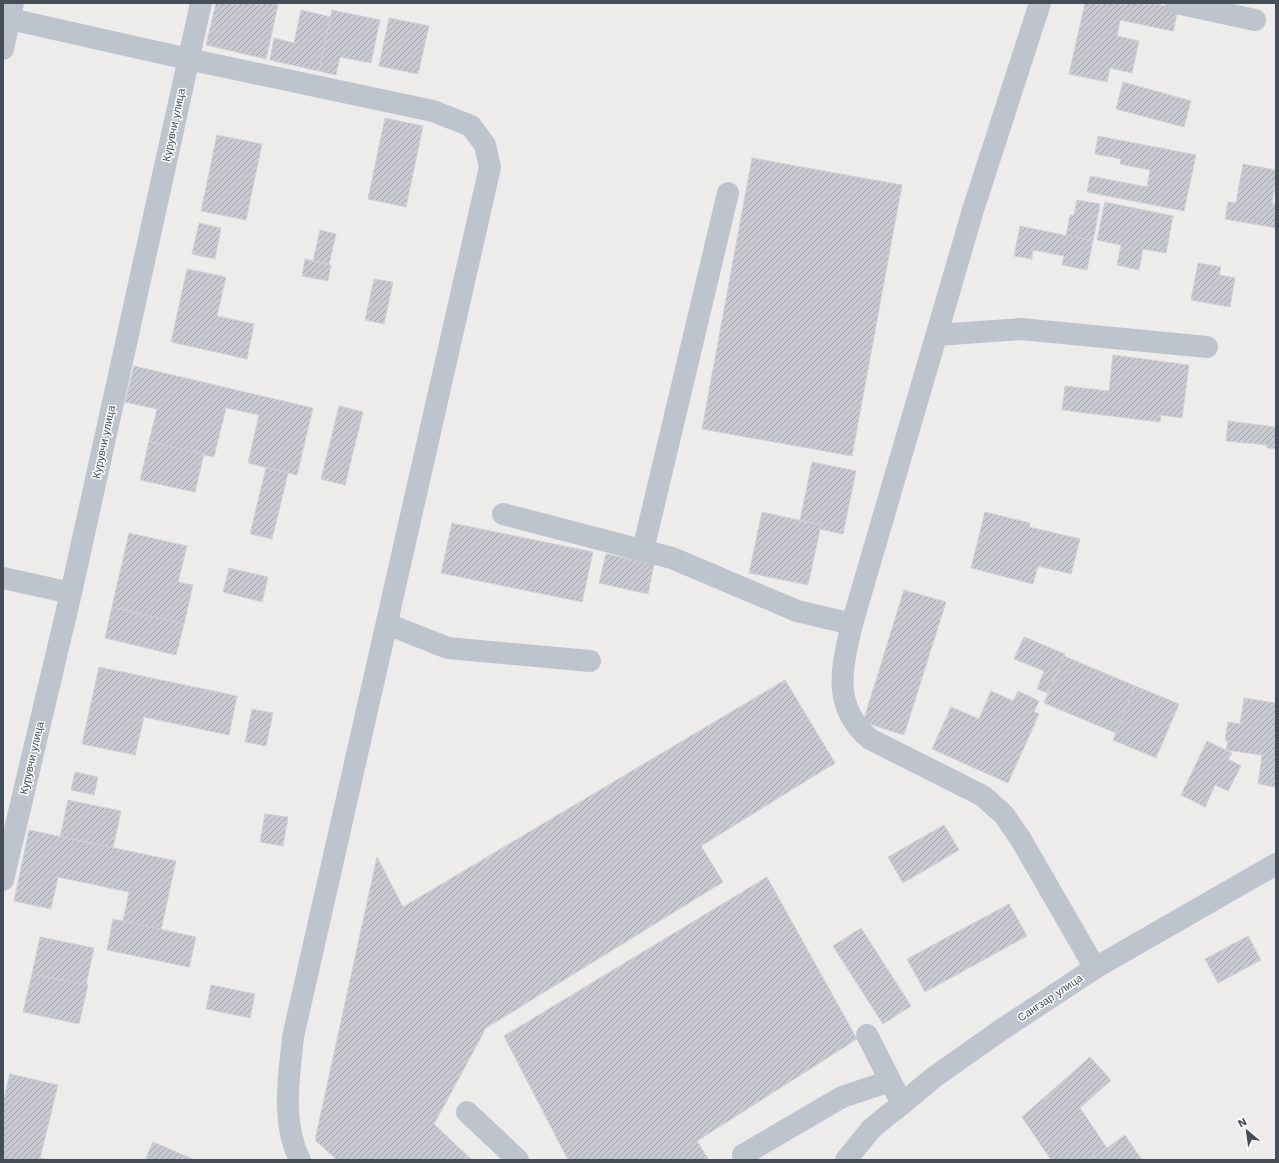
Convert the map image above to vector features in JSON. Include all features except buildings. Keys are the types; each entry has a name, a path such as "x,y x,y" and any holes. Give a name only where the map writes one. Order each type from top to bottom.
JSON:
{"street":[{"name":"Курувчи улица","path":"3,880 72,593 201,3"},
{"path":"1040,3 973,210 852,624 843,664 842,684 845,702 851,716 859,729 870,738 983,796 1004,815 1020,838 1096,968"},
{"path":"1176,3 1255,20"},
{"path":"3,49 12,11 188,59 433,111 471,126 485,145 490,167 293,1037 288,1085 289,1110 291,1131 300,1160"},
{"path":"643,550 728,193"},
{"path":"937,336 1022,329 1207,347"},
{"path":"504,514 672,558 797,611 852,624"},
{"path":"3,578 72,593"},
{"path":"387,624 448,648 590,661"},
{"name":"Сангзар улица","path":"846,1160 872,1128 932,1078 1096,968 1276,864"},
{"path":"867,1035 902,1104"},
{"path":"743,1155 842,1097 890,1080"},
{"path":"467,1112 518,1160"}]}
